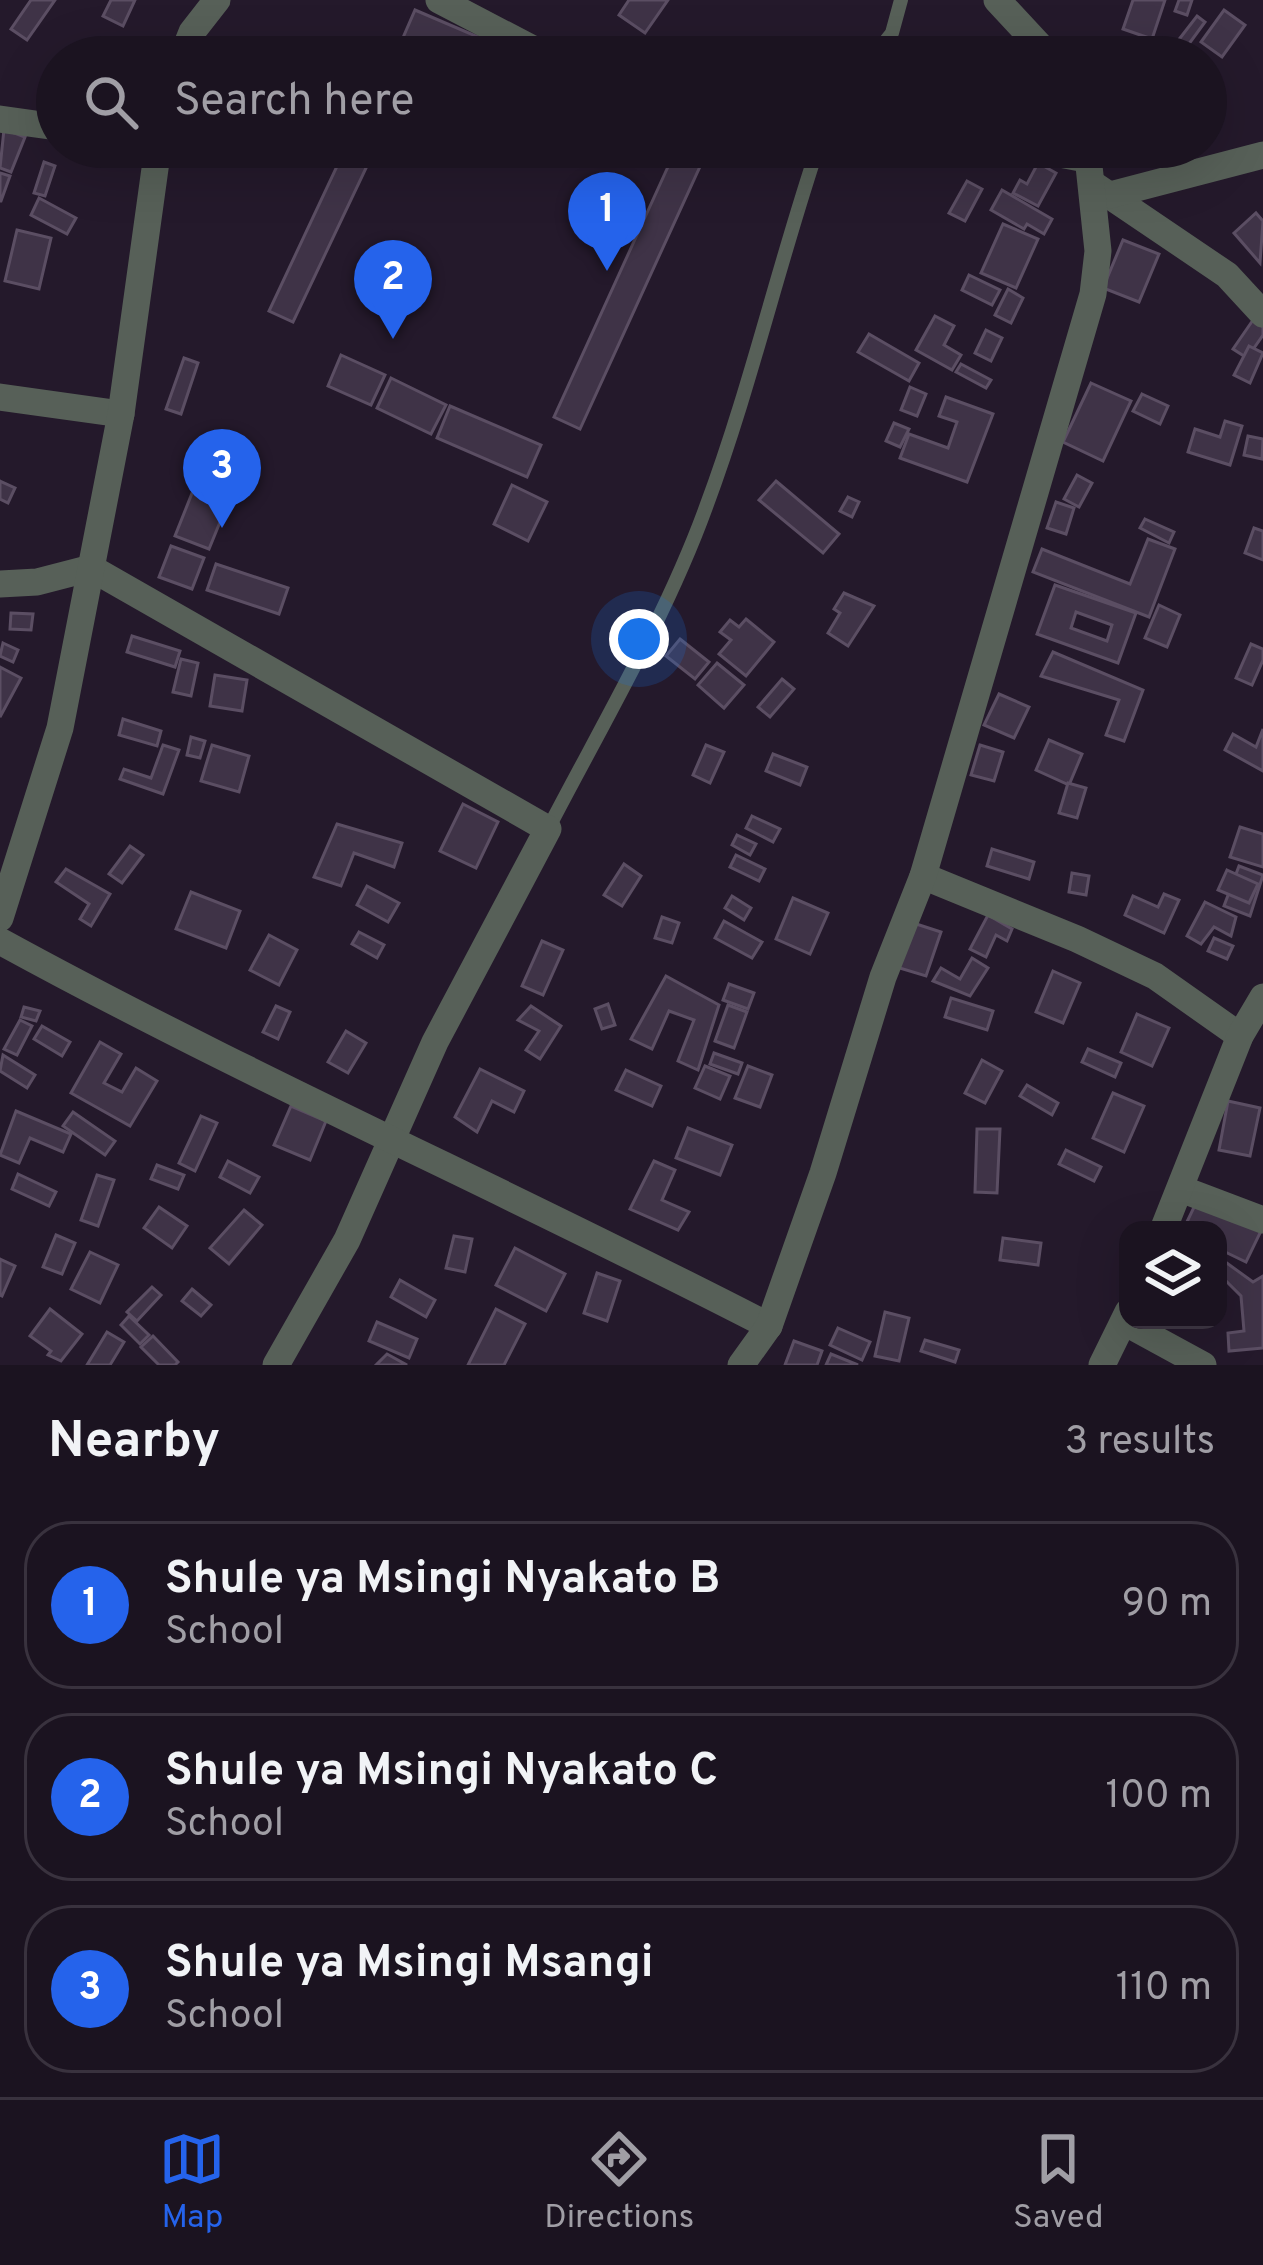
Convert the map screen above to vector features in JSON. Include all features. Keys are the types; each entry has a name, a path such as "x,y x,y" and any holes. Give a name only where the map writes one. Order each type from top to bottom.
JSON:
{"street":[{"path":"188,36 192,0"},
{"path":"193,36 218,0"},
{"path":"439,0 508,36"},
{"path":"997,0 1030,36"},
{"path":"0,119 36,125"},
{"path":"1227,159 1263,155"},
{"path":"0,918 60,728 121,414 155,168"},
{"path":"1095,172 1135,168"},
{"path":"1095,172 1227,275 1263,314"},
{"path":"741,1365 769,1326 823,1174 883,977 922,876 1093,294 1098,250 1095,172"},
{"path":"0,397 121,414"},
{"path":"0,584 38,582 91,568 548,829 435,1042 347,1240 276,1365"},
{"path":"922,876 1155,976 1240,1036"},
{"path":"0,941 279,1087 392,1138 769,1326"},
{"path":"1167,1221 1240,1036 1263,997"},
{"path":"1181,1189 1263,1220"},
{"path":"1102,1365 1120,1329"},
{"path":"1145,1329 1203,1365"}],"lane":[{"path":"889,36 901,0"},
{"path":"548,829 638,655 705,511 811,168"}],"building":[{"path":"31,0 55,0 27,40 11,29"},
{"path":"111,0 135,0 123,26 103,16"},
{"path":"629,0 668,0 645,33 619,15"},
{"path":"1133,0 1165,0 1153,36 1123,29"},
{"path":"1179,0 1192,0 1187,15 1175,11"},
{"path":"415,10 476,36 404,36"},
{"path":"1224,10 1245,25 1227,50 1227,36 1205,36"},
{"path":"1197,16 1205,22 1195,36 1182,36"},
{"path":"4,129 25,137 11,172 0,168"},
{"path":"42,168 54,168 45,196 34,193"},
{"path":"336,168 366,168 293,322 269,311"},
{"path":"667,168 699,168 580,429 554,417"},
{"path":"1035,168 1056,173 1038,206 1013,193 1020,180 1027,184"},
{"path":"0,173 10,176 1,201 0,201"},
{"path":"967,181 982,189 965,221 949,213"},
{"path":"1002,190 1052,219 1044,234 1027,224 1024,229 991,210"},
{"path":"39,198 76,218 67,234 31,215"},
{"path":"1256,213 1263,221 1260,263 1234,233"},
{"path":"1003,224 1038,239 1016,288 981,273"},
{"path":"17,230 51,238 39,289 5,281"},
{"path":"1123,240 1159,254 1139,302 1103,288"},
{"path":"969,275 1000,290 992,305 962,290"},
{"path":"1008,289 1023,298 1011,323 995,315"},
{"path":"935,316 954,326 944,345 961,355 952,370 916,350"},
{"path":"1253,320 1263,327 1263,335 1247,358 1233,349"},
{"path":"986,330 1002,338 991,361 975,353"},
{"path":"869,334 919,363 909,381 858,352"},
{"path":"1249,346 1263,353 1250,383 1234,375"},
{"path":"341,355 385,375 371,405 328,386"},
{"path":"184,358 198,363 181,414 166,409"},
{"path":"961,364 991,380 986,388 956,372"},
{"path":"391,378 446,405 431,434 377,408"},
{"path":"1091,383 1131,401 1103,461 1063,442"},
{"path":"910,387 926,394 917,416 901,410"},
{"path":"1142,394 1168,406 1160,424 1133,411"},
{"path":"946,397 993,414 967,482 900,458 909,434 948,448 957,422 939,416"},
{"path":"450,406 541,445 527,477 437,438"},
{"path":"1225,421 1242,426 1230,465 1188,452 1195,429 1220,437"},
{"path":"894,423 909,429 900,447 886,441"},
{"path":"1248,436 1263,439 1262,459 1244,455"},
{"path":"214,438 249,451 209,549 175,536"},
{"path":"1077,475 1092,483 1079,507 1064,499"},
{"path":"0,481 15,488 8,503 0,499"},
{"path":"776,481 839,534 823,553 759,500"},
{"path":"512,485 547,502 528,541 494,524"},
{"path":"848,497 859,502 852,517 840,511"},
{"path":"1056,502 1074,508 1066,534 1047,528"},
{"path":"1145,519 1174,532 1169,543 1140,528"},
{"path":"1254,528 1263,531 1263,560 1245,553"},
{"path":"1148,539 1175,549 1149,617 1033,572 1042,549 1130,584"},
{"path":"171,546 204,558 192,589 159,577"},
{"path":"216,564 288,588 279,614 207,590"},
{"path":"1055,585 1136,613 1118,663 1037,634","holes":["1076,612 1112,625 1107,641 1071,628"]},
{"path":"844,593 874,606 848,646 828,633 840,613 834,609"},
{"path":"1159,605 1180,615 1167,647 1145,638"},
{"path":"11,613 33,614 31,630 10,629"},
{"path":"746,619 774,642 746,676 719,654 731,640 720,632 730,620 739,627"},
{"path":"132,636 180,651 175,667 127,652"},
{"path":"680,639 709,662 695,679 666,656"},
{"path":"3,643 18,650 13,662 0,656"},
{"path":"1251,644 1263,649 1252,685 1236,678"},
{"path":"1053,652 1143,690 1124,741 1106,735 1119,700 1041,676"},
{"path":"181,659 198,663 191,696 173,692"},
{"path":"717,663 744,685 724,708 698,685"},
{"path":"0,667 21,678 0,717"},
{"path":"215,675 247,680 242,711 210,706"},
{"path":"782,679 794,689 770,717 758,707"},
{"path":"999,694 1029,707 1014,738 984,725"},
{"path":"123,719 161,731 157,746 119,735"},
{"path":"1263,729 1263,771 1225,750 1233,734 1256,747"},
{"path":"191,737 205,741 200,758 187,755"},
{"path":"1049,740 1082,754 1069,785 1036,770"},
{"path":"163,745 179,750 163,794 120,779 124,769 151,778"},
{"path":"212,745 249,756 239,792 201,781"},
{"path":"706,745 724,752 710,783 693,775"},
{"path":"980,745 1003,752 994,781 971,775"},
{"path":"773,754 807,767 800,785 766,771"},
{"path":"1068,783 1086,788 1077,818 1059,813"},
{"path":"463,804 498,822 476,868 440,851"},
{"path":"752,816 780,829 773,842 746,828"},
{"path":"337,824 402,843 394,867 354,853 341,886 314,877"},
{"path":"1240,827 1263,834 1263,867 1230,857"},
{"path":"737,835 756,844 750,855 732,845"},
{"path":"130,846 143,855 122,883 109,874"},
{"path":"992,849 1034,862 1029,879 987,866"},
{"path":"736,855 765,869 759,881 730,867"},
{"path":"624,864 641,876 622,906 604,895"},
{"path":"1239,866 1263,875 1250,916 1224,906"},
{"path":"66,869 110,894 91,926 80,919 89,904 56,882"},
{"path":"1227,870 1258,884 1249,903 1218,890"},
{"path":"1072,873 1089,876 1086,895 1069,892"},
{"path":"367,886 399,903 388,922 357,905"},
{"path":"191,892 240,911 226,948 176,929"},
{"path":"1164,894 1179,900 1164,933 1125,915 1133,896 1158,907"},
{"path":"732,896 751,908 744,920 725,908"},
{"path":"793,898 828,913 810,954 776,939"},
{"path":"1205,902 1236,917 1231,936 1214,927 1201,944 1187,936"},
{"path":"988,915 1012,929 1007,941 996,935 986,957 970,949"},
{"path":"662,917 679,923 672,943 655,938"},
{"path":"724,921 762,942 752,958 715,938"},
{"path":"907,921 941,932 926,976 893,966"},
{"path":"359,932 384,945 377,958 352,944"},
{"path":"269,935 297,950 279,985 250,970"},
{"path":"1214,938 1233,946 1227,959 1208,951"},
{"path":"542,941 563,950 543,995 522,986"},
{"path":"972,958 988,968 970,996 933,981 941,968 960,979"},
{"path":"1053,971 1080,983 1063,1023 1036,1012"},
{"path":"666,976 719,1005 698,1070 678,1061 694,1020 669,1011 652,1049 631,1039"},
{"path":"729,984 754,993 748,1009 723,1000"},
{"path":"951,998 993,1011 987,1030 945,1017"},
{"path":"608,1004 615,1025 602,1029 595,1009"},
{"path":"728,1005 747,1012 734,1048 715,1041"},
{"path":"276,1006 290,1012 278,1039 263,1032"},
{"path":"531,1006 561,1026 540,1059 526,1050 539,1031 518,1020"},
{"path":"24,1007 40,1011 36,1021 21,1017"},
{"path":"1137,1014 1169,1028 1152,1066 1121,1052"},
{"path":"20,1020 32,1026 17,1055 4,1049"},
{"path":"42,1026 70,1042 62,1056 34,1039"},
{"path":"346,1031 366,1043 348,1073 328,1062"},
{"path":"100,1042 121,1054 104,1083 122,1092 136,1068 157,1081 130,1126 71,1093"},
{"path":"1088,1049 1121,1063 1115,1077 1082,1062"},
{"path":"714,1053 742,1063 738,1074 710,1064"},
{"path":"3,1055 35,1075 27,1088 0,1071"},
{"path":"982,1060 1002,1071 985,1103 965,1093"},
{"path":"705,1066 730,1076 720,1099 695,1088"},
{"path":"748,1066 772,1075 760,1107 735,1098"},
{"path":"480,1069 524,1091 514,1112 492,1101 477,1132 455,1117"},
{"path":"626,1070 661,1086 652,1106 616,1090"},
{"path":"1027,1085 1058,1103 1052,1115 1020,1096"},
{"path":"1113,1093 1144,1106 1124,1152 1093,1138"},
{"path":"1228,1101 1260,1108 1250,1156 1219,1150"},
{"path":"291,1106 326,1121 310,1160 274,1145"},
{"path":"16,1111 71,1134 63,1152 30,1138 19,1163 0,1155"},
{"path":"73,1112 115,1141 105,1155 63,1126"},
{"path":"201,1116 217,1123 195,1171 179,1163"},
{"path":"688,1128 732,1145 720,1175 676,1158"},
{"path":"977,1129 1000,1129 997,1193 975,1192"},
{"path":"1066,1150 1101,1167 1094,1181 1059,1164"},
{"path":"228,1161 259,1177 250,1193 220,1177"},
{"path":"654,1161 675,1170 662,1200 689,1212 678,1230 630,1209"},
{"path":"157,1165 184,1175 178,1189 151,1179"},
{"path":"18,1174 56,1192 49,1206 12,1189"},
{"path":"97,1175 114,1180 98,1226 81,1220"},
{"path":"1197,1201 1261,1231 1246,1262 1227,1253 1227,1221 1187,1221"},
{"path":"159,1207 187,1226 172,1248 144,1228"},
{"path":"244,1210 262,1225 229,1264 210,1248"},
{"path":"56,1235 75,1243 62,1274 43,1267"},
{"path":"454,1236 472,1239 465,1272 446,1268"},
{"path":"1003,1238 1041,1243 1038,1265 1000,1260"},
{"path":"515,1248 565,1274 546,1311 496,1285"},
{"path":"90,1252 118,1265 100,1303 71,1289"},
{"path":"0,1259 15,1266 2,1296 0,1295"},
{"path":"1227,1263 1253,1282 1263,1276 1263,1348 1229,1351 1228,1333 1244,1331 1241,1296 1227,1282"},
{"path":"597,1273 620,1281 607,1321 584,1313"},
{"path":"400,1280 435,1300 426,1317 391,1297"},
{"path":"152,1287 161,1295 137,1321 127,1312"},
{"path":"192,1289 211,1305 201,1316 182,1301"},
{"path":"50,1309 82,1334 61,1361 30,1336"},
{"path":"496,1309 525,1324 504,1365 468,1365"},
{"path":"885,1312 909,1318 899,1361 875,1356"},
{"path":"129,1316 149,1335 140,1344 121,1325"},
{"path":"377,1322 417,1339 409,1358 369,1341"},
{"path":"838,1328 870,1342 862,1360 830,1345"},
{"path":"107,1332 124,1342 110,1365 87,1365"},
{"path":"153,1336 178,1362 175,1365 159,1365 141,1347"},
{"path":"925,1340 959,1350 955,1362 921,1351"},
{"path":"794,1341 822,1351 817,1365 785,1365"},
{"path":"387,1354 407,1365 376,1365"},
{"path":"831,1354 858,1365 826,1365"}],"place":[{"name":"Shule ya Msingi Nyakato B","path":"607,271"},
{"name":"Shule ya Msingi Nyakato C","path":"393,339"},
{"name":"Shule ya Msingi Msangi","path":"222,528"}]}
